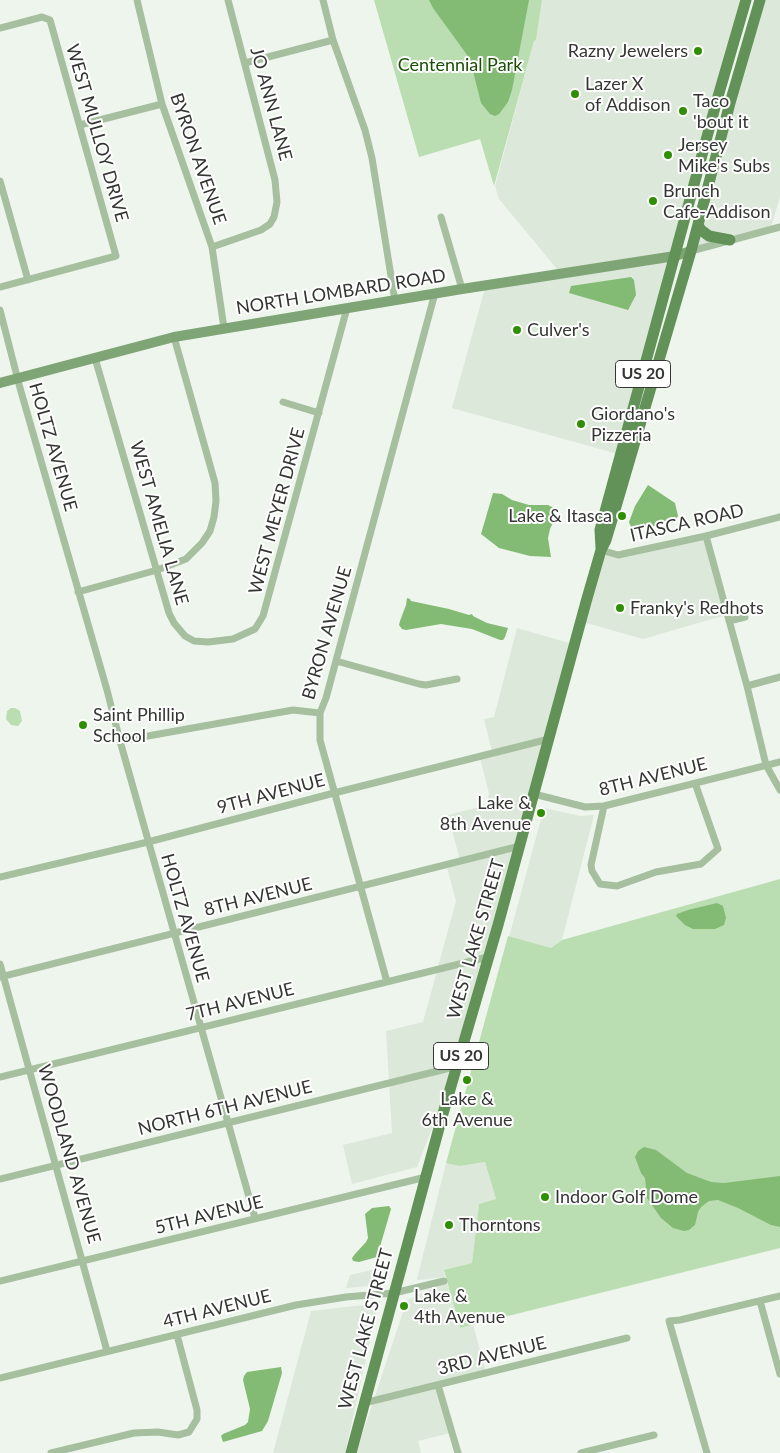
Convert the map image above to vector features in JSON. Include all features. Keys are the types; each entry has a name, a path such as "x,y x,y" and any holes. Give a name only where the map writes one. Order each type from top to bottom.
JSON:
{"main road":[{"name":"WEST LAKE STREET","path":"601,550 600,530 746,0"},
{"name":"WEST LAKE STREET","path":"351,1453 363,1403 520,846 601,550 608,536 691,251 730,103 760,0"},
{"path":"698,225 709,236 730,240"}],"street":[{"name":"BYRON AVENUE","path":"137,0 162,104 212,247 224,328"},
{"name":"JO ANN LANE","path":"212,247 261,230 270,224 274,217 277,202 277,188 228,0"},
{"path":"323,0 333,40 365,130 372,158 395,301"},
{"name":"WEST MULLOY DRIVE","path":"0,28 42,17 48,18 80,125 115,257 28,280"},
{"path":"245,63 333,40"},
{"path":"80,125 162,104"},
{"path":"0,181 28,280 0,287"},
{"path":"441,218 462,289"},
{"path":"691,251 780,227"},
{"name":"NORTH LOMBARD ROAD","path":"0,383 174,337 436,293 675,256 691,251"},
{"name":"BYRON AVENUE","path":"387,982 320,740 320,713 336,661 436,293"},
{"name":"WEST MEYER DRIVE","path":"264,616 347,308"},
{"name":"HOLTZ AVENUE","path":"0,310 255,1218"},
{"path":"78,592 157,570 186,559 202,544 210,531 216,501 213,474 174,337"},
{"name":"WEST AMELIA LANE","path":"95,358 169,613 174,623 185,636 194,641 208,642 241,636 255,629 264,616"},
{"name":"WEST MEYER DRIVE","path":"283,402 319,413"},
{"name":"ITASCA ROAD","path":"601,550 618,555 706,536 780,516"},
{"path":"706,536 747,686 766,765 780,790"},
{"path":"729,621 745,617"},
{"path":"336,661 419,684 426,685 457,679"},
{"path":"747,686 780,677"},
{"path":"120,741 293,710 320,713"},
{"name":"9TH AVENUE","path":"0,877 148,842 549,739"},
{"name":"8TH AVENUE","path":"534,794 586,807 604,806 780,762"},
{"path":"604,806 591,865 592,871 600,884 617,886 656,872 702,864 718,849 695,783"},
{"name":"8TH AVENUE","path":"2,977 520,846"},
{"name":"7TH AVENUE","path":"0,1076 488,957"},
{"name":"WOODLAND AVENUE","path":"0,964 2,977 107,1351"},
{"name":"NORTH 6TH AVENUE","path":"0,1179 458,1066"},
{"name":"5TH AVENUE","path":"0,1281 426,1177"},
{"name":"4TH AVENUE","path":"0,1378 296,1305 346,1297 394,1294 444,1281"},
{"path":"707,1453 669,1321 780,1296"},
{"path":"760,1302 780,1374"},
{"path":"51,1453 134,1433 158,1432 183,1435 189,1432 197,1419 197,1410 177,1335"},
{"name":"3RD AVENUE","path":"363,1403 627,1338"},
{"path":"438,1384 458,1453"},
{"path":"581,1453 654,1435"}],"shaded area":[{"path":"429,0 529,0 512,90 508,102 499,114 495,116 490,114 481,103 470,59"},
{"path":"542,0 743,0 618,454 452,408 485,288 562,275 499,199 495,186 534,41 536,40"},
{"path":"762,0 780,0 780,197 771,227 693,248"},
{"path":"631,277 634,280 636,295 628,310 569,293 571,286"},
{"path":"648,485 675,503 678,516 674,522 636,530 631,527 629,522 635,506"},
{"path":"493,493 502,494 512,500 529,505 548,505 560,511 550,529 548,538 551,557 530,556 499,548 481,534"},
{"path":"705,537 726,615 643,639 583,622 602,551 618,556"},
{"path":"407,598 411,601 469,615 472,614 487,623 508,628 505,637 503,640 500,640 472,629 441,624 406,630 402,629 399,625"},
{"path":"517,628 573,644 548,737 492,752 484,719 494,717"},
{"path":"547,741 457,1064 417,1167 352,1184 343,1145 392,1133 386,1031 423,1022 456,901 446,864 460,860 448,815 487,805 489,793 480,758"},
{"path":"544,808 581,816 594,815 562,940 551,948 509,937"},
{"path":"717,903 723,906 726,918 724,925 715,929 693,929 685,925 676,916 688,910"},
{"path":"644,1147 656,1150 687,1173 711,1182 724,1183 780,1176 780,1227 771,1225 718,1200 709,1201 701,1207 695,1225 689,1230 684,1231 673,1228 661,1218 647,1198 645,1178 635,1157 638,1151"},
{"path":"485,1162 496,1199 479,1204 472,1263 444,1270 445,1277 418,1280 446,1163 459,1166"},
{"path":"389,1206 391,1209 377,1257 359,1262 353,1261 352,1258 368,1238 365,1214 372,1208"},
{"path":"389,1266 382,1285 346,1288 350,1275"},
{"path":"447,1282 460,1328 473,1325 487,1375 441,1387 454,1432 418,1441 421,1453 356,1453 407,1300"},
{"path":"372,1304 378,1305 345,1453 273,1453 311,1311"},
{"path":"281,1367 282,1373 268,1421 262,1431 223,1442 221,1436 223,1434 248,1422 250,1409 243,1380 247,1372"}],"green space":[{"name":"Centennial Park","path":"374,0 542,0 536,40 534,41 494,186 480,139 419,157"},
{"path":"11,708 20,711 22,721 18,726 11,725 6,719 7,711"},
{"path":"780,879 780,1248 460,1328 444,1270 472,1263 479,1204 496,1199 485,1162 459,1166 446,1163 508,936 551,948 562,940"}],"place":[{"name":"Razny Jewelers","path":"698,51"},
{"name":"Lazer X of Addison","path":"575,94"},
{"name":"Taco 'bout it","path":"683,111"},
{"name":"Jersey Mike's Subs","path":"668,155"},
{"name":"Brunch Cafe-Addison","path":"653,201"},
{"name":"Culver's","path":"517,330"},
{"name":"Giordano's Pizzeria","path":"581,424"},
{"name":"Lake & Itasca","path":"622,516"},
{"name":"Franky's Redhots","path":"620,608"},
{"name":"Saint Phillip School","path":"83,725"},
{"name":"Lake & 8th Avenue","path":"541,813"},
{"name":"Lake & 6th Avenue","path":"467,1080"},
{"name":"Indoor Golf Dome","path":"545,1197"},
{"name":"Thorntons","path":"449,1225"},
{"name":"Lake & 4th Avenue","path":"404,1306"}]}
